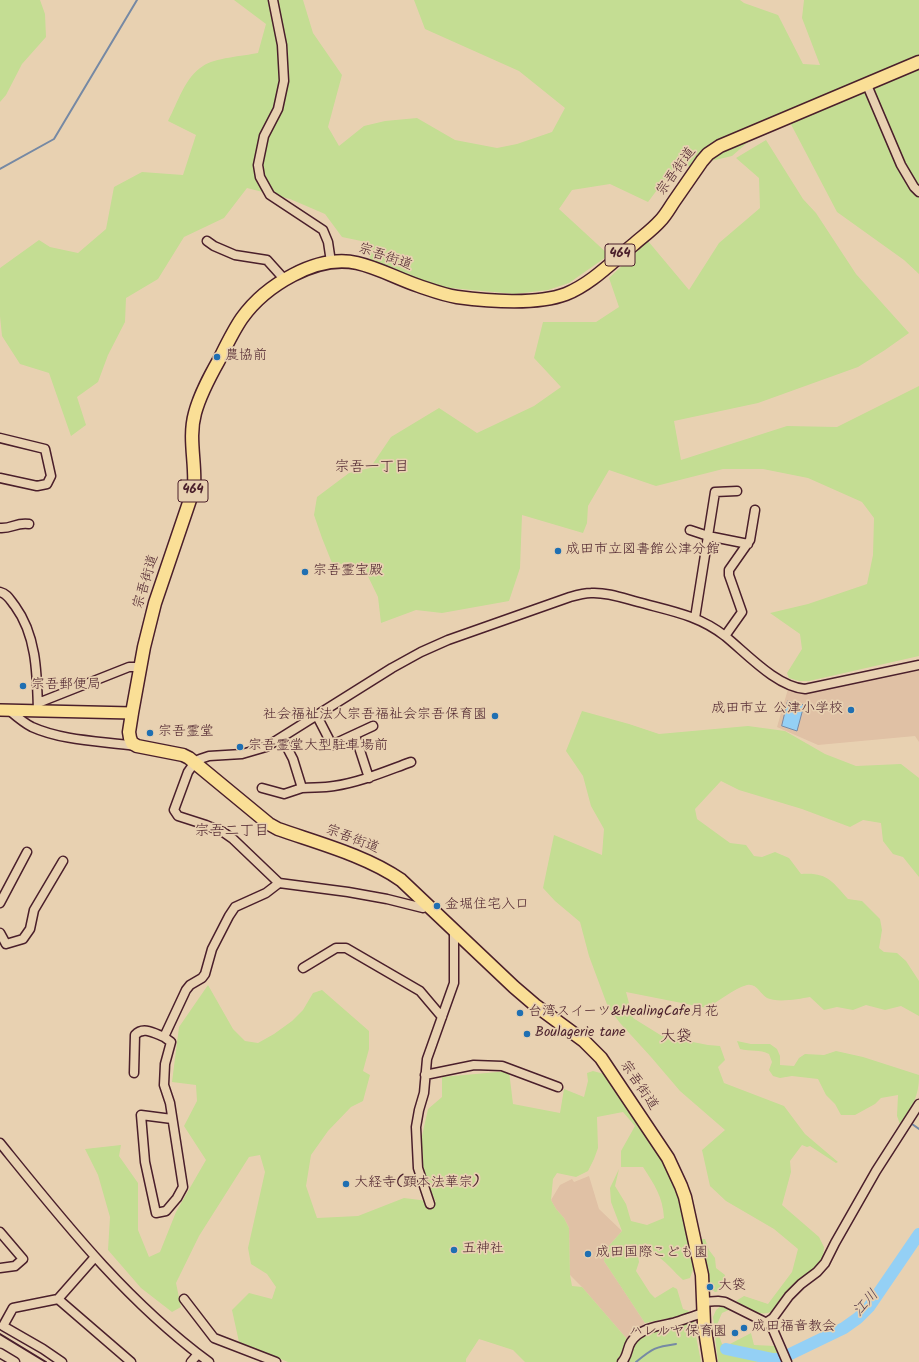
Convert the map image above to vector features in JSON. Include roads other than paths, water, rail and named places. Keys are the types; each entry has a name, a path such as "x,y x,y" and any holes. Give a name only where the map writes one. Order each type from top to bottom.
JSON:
{"highway":[{"name":"宗吾街道","path":"710,1362 706,1342 702,1275 681,1186 668,1158 613,1074 600,1058 584,1041 540,1009 514,987 428,905 387,869 372,862 278,829 259,818 195,762 183,755 137,746 132,743 130,738 132,713 140,666 155,603 194,488 195,473 191,436 195,411 210,376 241,320 252,306 267,292 304,270 331,262 345,261 367,266 418,286 457,297 533,300 552,298 565,294 577,289 593,279 660,221 702,161 708,154 720,146 919,62"}],"main road":[{"path":"5,710 38,707 132,713"}],"street":[{"path":"273,0 282,45 284,81 278,109 264,136 258,165 260,177 270,195 323,230 328,242 331,262"},
{"path":"867,85 901,165 914,187 919,192"},
{"path":"207,240 214,246 235,255 267,260 286,280"},
{"path":"0,438 45,449 51,476 47,484 37,486 0,480"},
{"path":"695,618 715,492 737,491"},
{"path":"725,636 742,612 728,575 729,570 750,540 755,510"},
{"path":"0,528 7,529 18,523 29,524"},
{"path":"690,530 708,536 748,544"},
{"path":"0,592 6,594 23,617 32,643 37,676 38,707 129,667 140,666"},
{"path":"428,905 423,908 372,896 279,883 233,839 223,832 178,816 174,810 188,772 195,762 209,756 242,754 266,747 390,669 421,652 448,640 570,597 592,593 605,594 681,613 695,618 725,636 777,678 795,688 805,689 919,665"},
{"path":"5,710 32,727 59,736 137,746"},
{"path":"317,716 332,745 373,726"},
{"path":"355,735 369,778"},
{"path":"282,738 294,759 302,788"},
{"path":"262,788 284,794 302,788 333,786 369,778 411,762"},
{"path":"0,903 27,852"},
{"path":"0,933 6,944 23,939 30,929 34,910 63,861"},
{"path":"164,1037 186,990 190,985 206,974 212,949 235,907 266,893 279,883"},
{"path":"430,1204 418,1168 416,1127 424,1093 429,1052 454,983 454,930"},
{"path":"303,968 336,948 346,948 420,991 442,1017"},
{"path":"134,1073 135,1035 139,1031 144,1030 164,1037 171,1042 165,1064 164,1085 170,1103 183,1187 177,1198 166,1211 156,1213 145,1162 141,1115 172,1119"},
{"path":"425,1075 474,1065 502,1066 558,1087"},
{"path":"767,1322 773,1318 789,1296 801,1284 817,1272 825,1263 876,1171 919,1104"},
{"path":"0,1143 94,1257 163,1326 209,1362"},
{"path":"0,1232 23,1259 15,1266 0,1268"},
{"path":"62,1362 43,1348 3,1326 13,1308 58,1299 94,1257"},
{"path":"58,1299 131,1362"},
{"path":"184,1299 214,1338 276,1362"},
{"path":"622,1362 625,1359 631,1342 642,1332 659,1325 673,1323 718,1301 725,1302 771,1325 786,1359"},
{"path":"0,1353 15,1362"},
{"path":"190,1362 198,1354"}],"water":[{"path":"788,701 804,705 797,731 782,726"}],"waterway":[{"path":"0,169 54,139 137,0"},
{"path":"912,1124 919,1129"},
{"name":"江川","path":"726,1349 773,1359 780,1359 844,1328 858,1318 869,1307 919,1234"},
{"name":"江川","path":"636,1362 654,1349 676,1344"}],"railway":[{"path":"0,1334 46,1362"}],"place":[{"name":"農協前","path":"217,357"},
{"name":"成田市立図書館公津分館","path":"558,551"},
{"name":"宗吾霊宝殿","path":"305,572"},
{"name":"宗吾郵便局","path":"23,686"},
{"name":"成田市立 公津小学校","path":"851,710"},
{"name":"社会福祉法人宗吾福祉会宗吾保育園","path":"495,716"},
{"name":"宗吾霊堂","path":"150,733"},
{"name":"宗吾霊堂大型駐車場前","path":"240,747"},
{"name":"金堀住宅入口","path":"437,906"},
{"name":"台湾スイーツ&HealingCafe月花","path":"520,1013"},
{"name":"Boulagerie tane","path":"527,1034"},
{"name":"大経寺(顕本法華宗)","path":"346,1184"},
{"name":"五神社","path":"454,1250"},
{"name":"成田国際こども園","path":"588,1254"},
{"name":"大袋","path":"710,1287"},
{"name":"成田福音教会","path":"744,1328"},
{"name":"ハレルヤ保育園","path":"735,1333"}],"district":[{"name":"宗吾一丁目","path":"372,468"},
{"name":"宗吾二丁目","path":"232,832"},
{"name":"大袋","path":"676,1038"}]}
